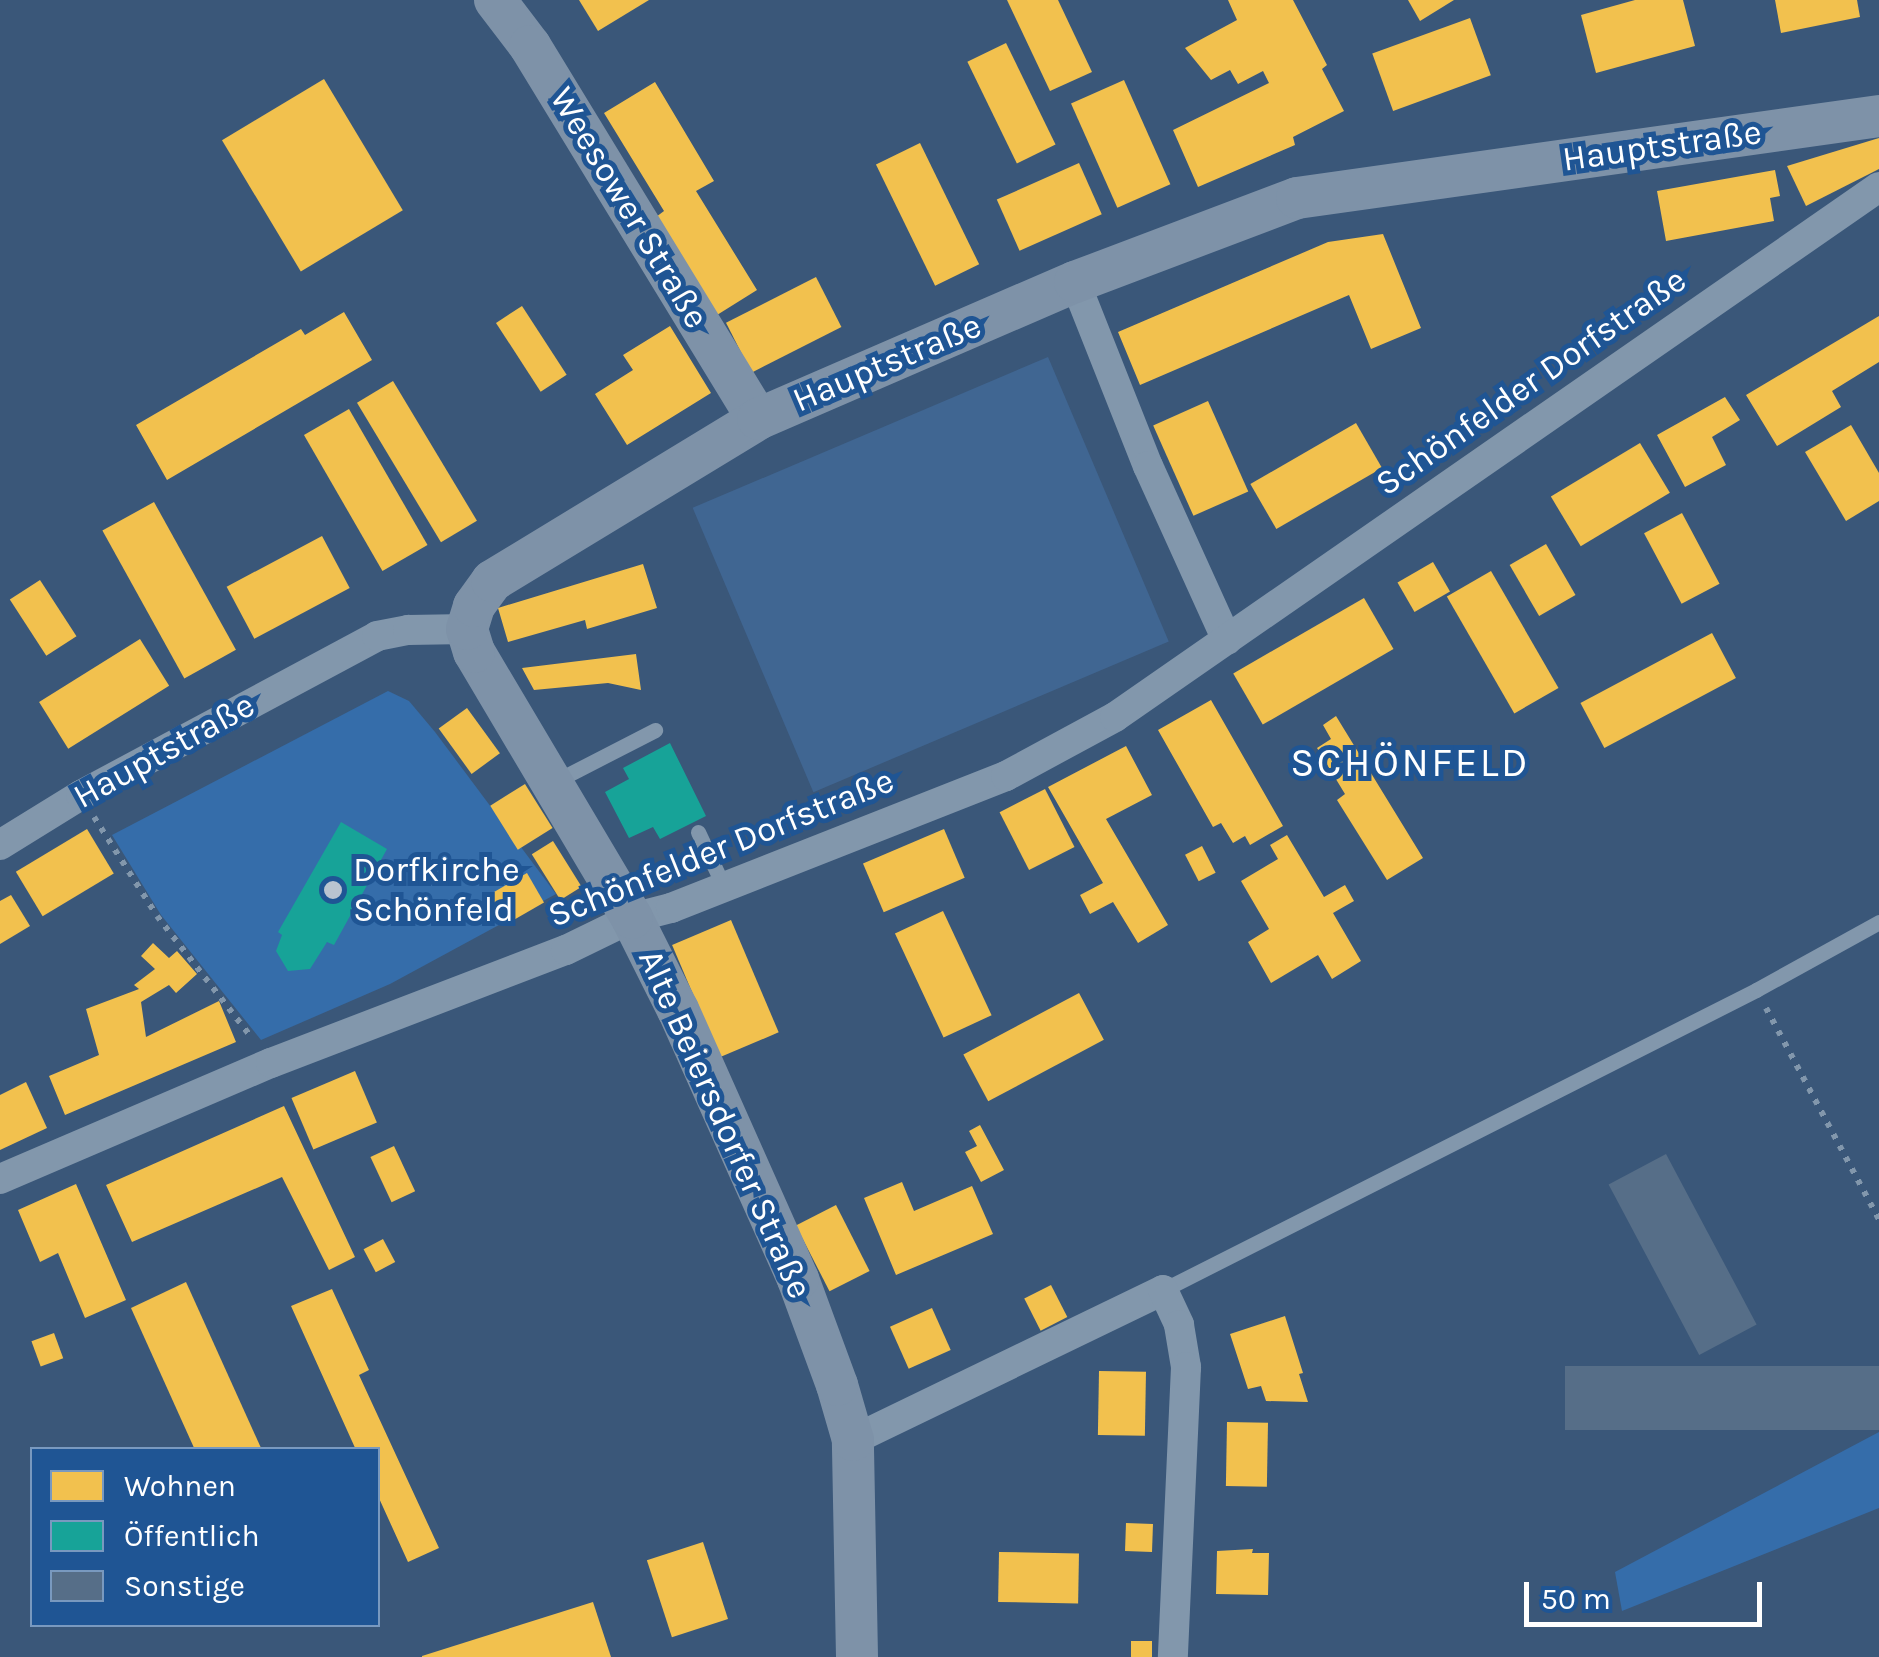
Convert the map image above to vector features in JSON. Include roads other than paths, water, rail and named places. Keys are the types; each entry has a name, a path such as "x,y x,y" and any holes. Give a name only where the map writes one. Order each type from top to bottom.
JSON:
{"main road":[{"name":"Weesower Straße","path":"495,0 530,46 758,419"},
{"name":"Hauptstraße","path":"467,629 474,606 492,580 758,419 1075,282 1298,198 1879,116"},
{"name":"Alte Beiersdorfer Straße","path":"467,629 474,652 632,918 678,1010 798,1280 852,1440 857,1657"}],"street":[{"name":"Schönfelder Dorfstraße","path":"0,1179 271,1063 566,950 632,918 724,887 1006,776 1115,717 1879,187"},
{"path":"1075,282 1148,466 1227,640"},
{"name":"Hauptstraße","path":"0,845 82,794 377,636 408,630 467,629"},
{"path":"852,1440 1163,1290 1179,1324 1186,1367 1173,1657"}],"lane":[{"path":"552,783 656,730"},
{"path":"698,832 724,887"},
{"path":"1163,1290 1756,990 1879,922"}],"place":[{"name":"Dorfkirche Schönfeld","path":"333,890"}],"district":[{"name":"SCHÖNFELD","path":"1410,763"}]}
